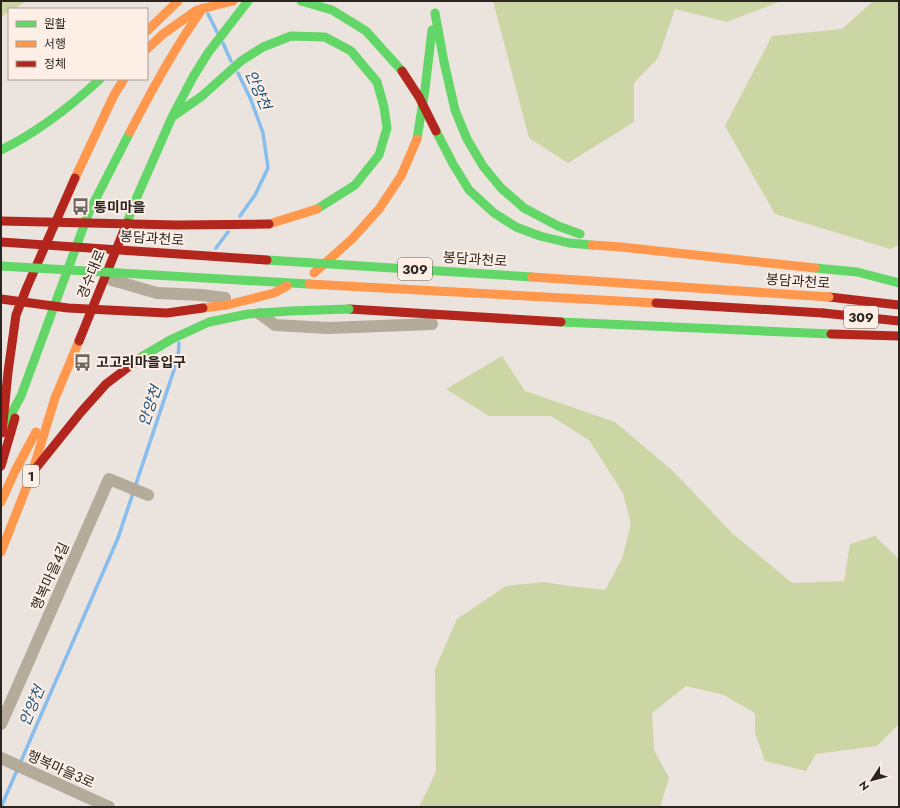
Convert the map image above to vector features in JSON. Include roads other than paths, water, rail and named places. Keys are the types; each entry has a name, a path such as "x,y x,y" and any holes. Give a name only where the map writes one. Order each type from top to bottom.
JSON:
{"main road":[{"path":"148,30 178,1"},
{"name":"경수대로","path":"1,433 21,396 89,212 152,89 192,23 208,1"},
{"path":"148,49 163,34 196,10 234,1"},
{"name":"경수대로","path":"1,552 32,473 55,398 136,199 172,117 208,53 224,30 248,1"},
{"path":"301,1 332,10 366,31 402,71 419,97 453,164 469,190 494,213 516,227 540,236 569,243 621,247 857,272 899,283"},
{"path":"1,299 68,308 167,313 227,305 274,293 314,273 352,239 379,209 401,176 417,139 435,10 444,62 455,110 467,139 483,166 501,188 524,208 558,226 621,247"},
{"path":"1,221 178,225 271,224 317,209 355,185 379,155 387,128 384,107 377,82 350,51 325,37 291,36 263,47 241,61 202,96 172,117"},
{"path":"1,150 14,144 55,117 99,80"},
{"path":"1,433 16,315 74,180 114,94 123,80"},
{"name":"봉담과천로","path":"1,242 828,297 899,305"},
{"name":"309","path":"1,266 823,312 899,321"},
{"path":"32,473 81,412 106,384 143,356 172,339 209,322 248,314 290,310 349,309 506,319 899,336"},
{"name":"1","path":"1,466 21,396"},
{"name":"1","path":"1,502 15,471 55,398"}],"street":[{"path":"105,278 157,294 223,297 251,309 276,325 328,328 433,324 661,333 715,332"},
{"name":"행복마을4길","path":"1,724 109,480 148,495"},
{"name":"행복마을3로","path":"2,759 108,807"}],"waterway":[{"name":"안양천","path":"208,14 217,32"},
{"name":"안양천","path":"223,43 231,61"},
{"name":"안양천","path":"238,73 251,100 263,133 268,168 255,195 240,216"},
{"name":"안양천","path":"216,248 228,232"},
{"name":"안양천","path":"1,807 118,538 178,358 179,343"}],"place":[{"name":"통미마을","path":"81,207"},
{"name":"고고리마을입구","path":"83,362"}]}
